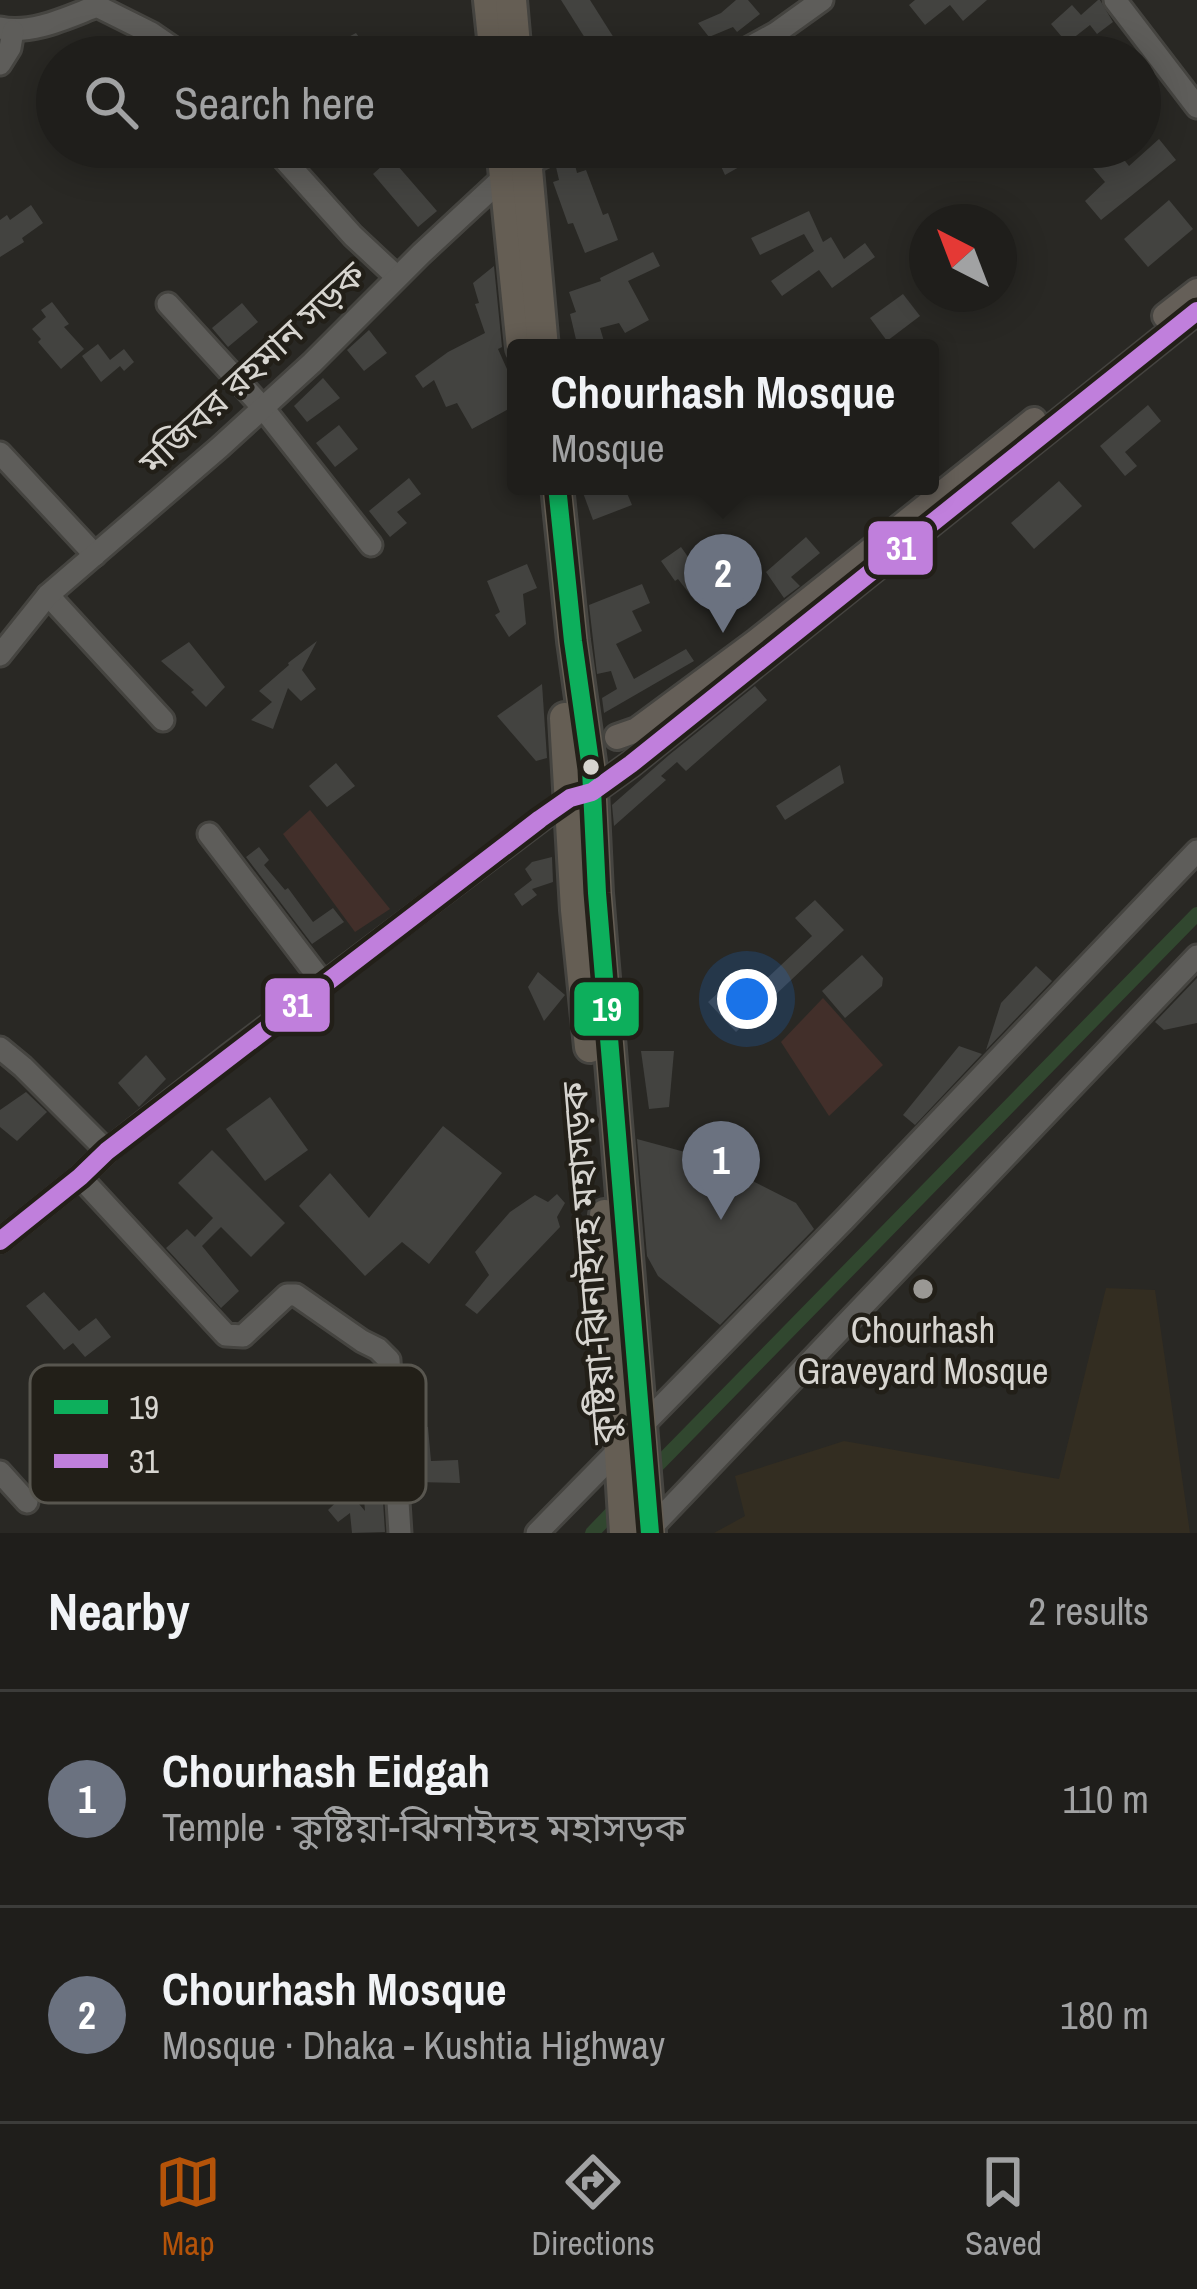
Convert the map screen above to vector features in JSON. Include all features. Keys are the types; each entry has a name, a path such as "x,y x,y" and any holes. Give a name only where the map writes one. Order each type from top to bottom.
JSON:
{"highway":[{"path":"490,0 493,36"},
{"path":"511,0 514,36"},
{"path":"515,168 522,339"},
{"path":"516,168 542,339"},
{"name":"কুষ্টিয়া-ঝিনাইদহ মহাসড়ক","path":"538,495 576,727"},
{"name":"কুষ্টিয়া-ঝিনাইদহ মহাসড়ক","path":"558,495 581,795 576,910 612,1172 644,1530"}],"main road":[{"path":"581,795 631,764 1126,357 1197,291"},
{"path":"1126,357 1197,311"},
{"path":"576,727 617,737 637,730 974,479"},
{"path":"617,737 631,764"}],"street":[{"path":"771,36 822,0"},
{"path":"1115,0 1143,36"},
{"path":"0,64 10,48 7,29 59,21 96,3 155,36"},
{"path":"1161,60 1197,107"},
{"path":"291,168 397,278"},
{"name":"মজিবর রহমান সড়ক","path":"0,655 48,595 263,408 506,168"},
{"path":"168,304 263,408 371,545"},
{"path":"0,453 94,555"},
{"path":"48,595 163,720"},
{"path":"0,1241 323,983 581,795"},
{"path":"209,834 323,983"},
{"path":"537,1533 635,1438 1197,850"},
{"path":"644,1530 1197,956"},
{"path":"0,1048 107,1151"},
{"path":"80,1177 226,1335 243,1336 286,1295 296,1295 385,1353 390,1365"},
{"path":"0,1472 27,1502"},
{"path":"399,1503 400,1533"}],"shaded area":[{"path":"310,810 390,909 355,932 283,834"},
{"path":"823,998 883,1065 829,1116 781,1042"},
{"path":"1106,1288 1155,1290 1190,1533 714,1533 745,1516 735,1476 844,1441 1059,1479"}],"building":[{"path":"561,0 590,0 613,36 584,36"},
{"path":"736,0 748,0 760,14 737,32 733,27 708,36 698,23"},
{"path":"915,0 987,0 963,21 950,5 925,25 909,5"},
{"path":"1100,0 1113,22 1097,34 1090,25 1076,36 1061,36 1051,24 1072,5 1081,15"},
{"path":"1161,141 1176,160 1101,220 1085,201 1105,182 1093,168 1161,168"},
{"path":"380,168 400,168 437,211 418,227 373,174"},
{"path":"556,168 586,170 618,240 585,253 553,182 559,180"},
{"path":"1169,200 1193,229 1148,267 1124,239"},
{"path":"31,205 43,223 0,257 0,220 7,215 10,220"},
{"path":"809,211 823,242 831,237 844,259 865,243 875,257 832,288 819,270 782,296 771,281 814,251 804,234 760,255 751,238"},
{"path":"653,252 660,266 628,281 649,320 625,333 619,323 600,328 603,339 576,339 570,314 576,312 569,292"},
{"path":"494,266 502,347 498,349 507,369 507,410 472,429 457,403 446,407 434,380 423,388 415,376 485,333 473,283"},
{"path":"903,294 909,312 920,316 886,339 870,318"},
{"path":"52,302 69,324 64,327 84,349 61,369 32,329 46,317 41,310"},
{"path":"242,303 258,322 228,347 212,328"},
{"path":"369,330 387,353 364,371 347,350"},
{"path":"98,344 110,360 124,349 134,362 124,371 120,366 101,382 82,356"},
{"path":"323,378 340,398 307,422 294,406"},
{"path":"1148,405 1161,421 1125,452 1137,466 1125,476 1100,446"},
{"path":"339,425 358,449 335,467 316,443"},
{"path":"409,478 421,494 397,512 407,523 390,537 369,511"},
{"path":"1059,481 1082,506 1034,549 1011,523"},
{"path":"584,495 628,495 632,505 593,520"},
{"path":"806,537 820,553 791,577 800,586 784,598 766,572"},
{"path":"681,547 691,561 700,555 707,564 710,561 724,578 695,601 661,561"},
{"path":"527,564 537,588 523,594 526,624 509,637 495,615 500,612 487,581"},
{"path":"642,584 650,603 632,611 642,631 616,644 634,679 686,649 694,661 604,713 602,698 617,689 611,671 597,674 589,605"},
{"path":"317,641 302,670 316,689 301,701 288,688 273,729 251,720 272,702 259,691"},
{"path":"189,642 225,687 206,707 161,661"},
{"path":"542,684 547,758 536,761 497,716"},
{"path":"755,686 767,700 686,771 677,762 661,776 666,780 614,826 612,805"},
{"path":"336,763 355,786 327,807 309,786"},
{"path":"840,765 844,783 785,820 776,806"},
{"path":"259,847 269,860 264,865 313,922 333,908 344,922 312,944 246,857"},
{"path":"552,857 553,882 532,889 537,895 522,906 514,894 532,880 525,869"},
{"path":"815,900 844,930 736,1032 708,1002 729,983 745,999 812,936 795,918"},
{"path":"862,955 883,978 882,986 845,1018 822,991"},
{"path":"1036,966 1052,981 986,1050 1001,1003"},
{"path":"538,972 565,995 544,1021 528,987"},
{"path":"1197,978 1197,1023 1164,1030 1155,1022"},
{"path":"959,1046 982,1054 915,1125 903,1115"},
{"path":"641,1051 674,1051 669,1107 649,1109"},
{"path":"146,1055 166,1079 139,1107 118,1083"},
{"path":"26,1092 47,1112 17,1141 0,1127 0,1110"},
{"path":"270,1097 308,1150 265,1181 226,1129"},
{"path":"443,1126 502,1173 429,1264 402,1242 365,1276 299,1206 330,1173 369,1218"},
{"path":"637,1139 707,1158 796,1203 814,1229 720,1325 658,1276 647,1256"},
{"path":"212,1150 285,1223 251,1257 221,1227 202,1246 239,1291 221,1308 166,1248 187,1229 195,1237 213,1218 178,1183"},
{"path":"557,1194 565,1203 557,1217 560,1227 477,1314 465,1305 489,1275 475,1252 510,1212 535,1195 548,1202"},
{"path":"44,1292 79,1331 96,1318 111,1337 85,1357 73,1343 64,1350 26,1306"},
{"path":"426,1427 431,1461 458,1460 460,1483 426,1482"},
{"path":"335,1503 358,1503 365,1511 364,1503 383,1503 385,1532 352,1533 350,1513 338,1522 328,1510"}],"waterway":[{"path":"647,1476 1197,914"},
{"path":"592,1533 619,1505"}],"transit line":[{"name":"31","path":"0,1241 107,1151 540,819 570,798 592,792 631,764 1197,311"},
{"name":"19","path":"558,495 591,769 650,1533"}],"place":[{"name":"Chourhash Mosque","path":"723,633"},
{"name":"Chourhash Eidgah","path":"721,1220"},
{"name":"Chourhash Graveyard Mosque","path":"923,1289"}]}
